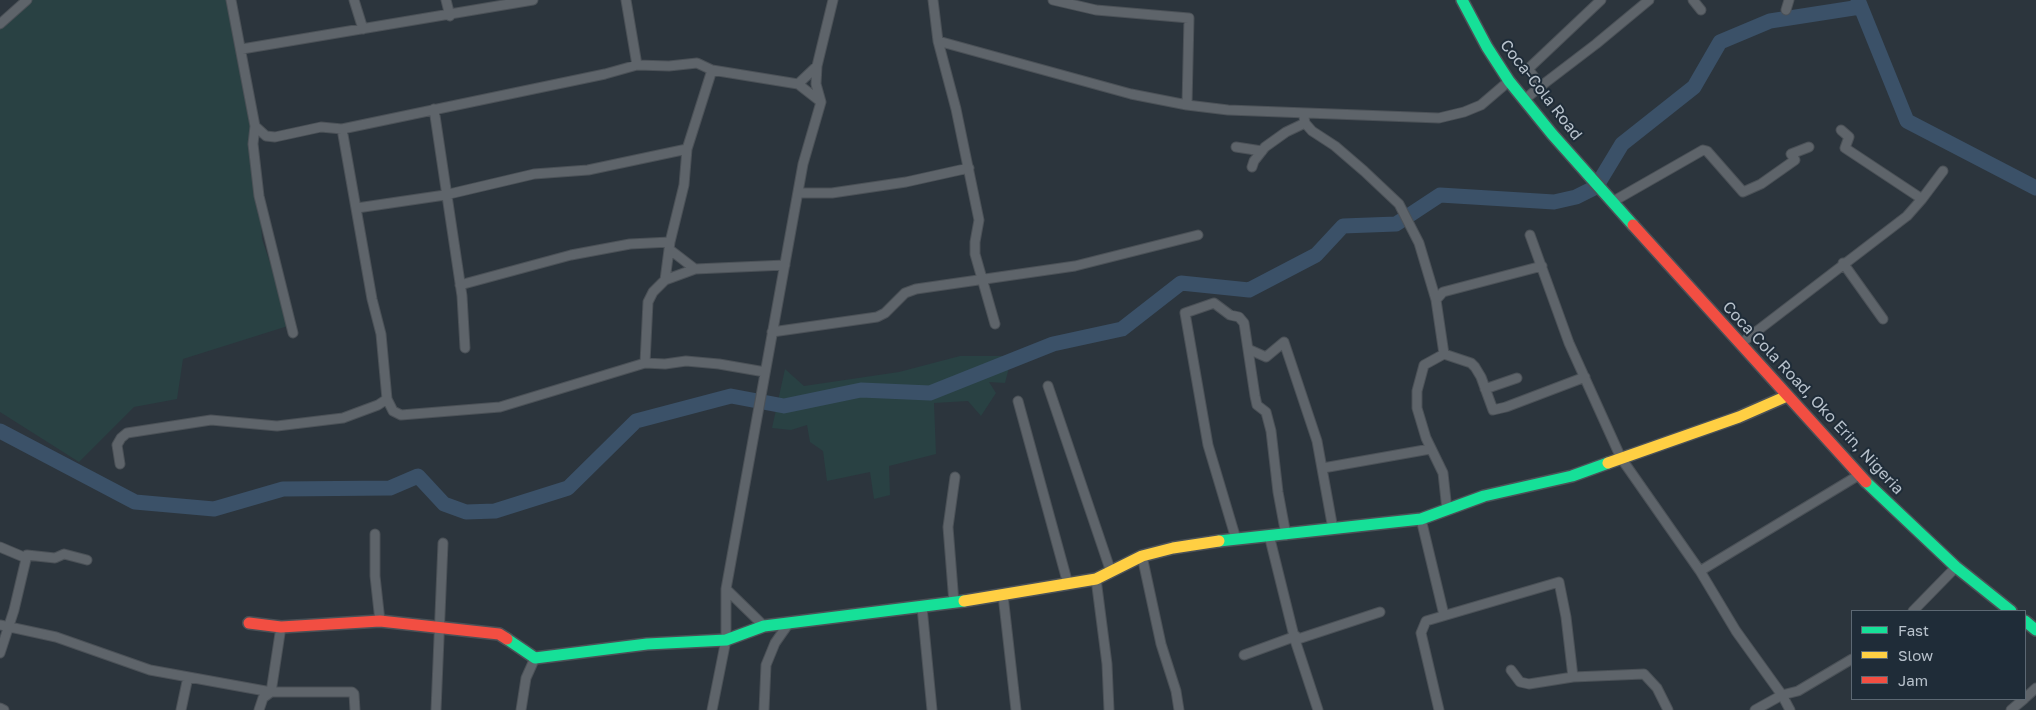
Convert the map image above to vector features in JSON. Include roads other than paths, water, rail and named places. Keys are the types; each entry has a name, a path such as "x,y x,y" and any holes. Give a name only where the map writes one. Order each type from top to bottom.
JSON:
{"street":[{"path":"0,24 27,0"},
{"path":"231,0 242,49 254,126 253,144 259,196 293,333"},
{"path":"354,0 363,29"},
{"path":"446,0 450,16"},
{"path":"242,49 450,16 533,0"},
{"path":"626,0 637,65"},
{"path":"712,710 726,640 726,589 798,193 821,102 816,84 817,66 833,0"},
{"path":"933,0 938,41 969,168 979,220 974,242 975,254 995,324"},
{"path":"1053,0 1096,10 1189,18 1187,105"},
{"name":"Coca-Cola Road","path":"1462,0 1487,47 1509,81 1609,198"},
{"path":"1542,86 1528,69 1601,0"},
{"path":"1524,100 1649,0"},
{"path":"1693,0 1701,10"},
{"path":"1786,10 1789,0"},
{"path":"938,41 1131,94 1187,105 1228,110 1341,112 1383,117 1439,118 1464,112 1481,105 1509,81"},
{"path":"254,126 266,136 275,137 321,127 342,129 596,76 637,65 669,66 697,63 712,70 798,84 821,102"},
{"path":"798,84 817,66"},
{"path":"665,280 669,246 684,185 687,150 712,70"},
{"path":"434,109 445,195 460,285 465,348"},
{"path":"1304,112 1305,123 1312,131 1335,146 1399,204 1419,243 1436,300 1444,354"},
{"path":"1252,167 1262,151 1286,132 1305,123"},
{"path":"342,129 358,208 366,271 381,334 387,399 393,411 401,415 500,407 645,363 665,364 686,361 719,364 765,372"},
{"path":"1841,130 1849,137 1845,148 1922,199"},
{"path":"1236,147 1262,151"},
{"path":"1609,198 1703,150 1707,151 1743,192 1762,184 1795,160 1791,154 1809,147"},
{"path":"358,208 445,195 534,174 588,170 687,150"},
{"path":"798,193 832,193 906,182 969,168"},
{"path":"1740,344 1907,216 1943,171"},
{"name":"Coca Cola Road, Oko Erin, Nigeria","path":"1609,198 1859,475 1956,567 2010,610"},
{"path":"772,332 877,317 886,313 905,294 916,289 1074,266 1198,235"},
{"path":"1530,235 1585,377 1621,458 1700,571 1736,631 1782,695 1790,710"},
{"path":"460,285 580,254 630,244 669,246 695,269"},
{"path":"1843,264 1883,319"},
{"path":"645,363 648,302 653,292 665,280 695,269 785,265"},
{"path":"1436,300 1443,292 1542,266"},
{"path":"1236,539 1208,445 1185,313 1214,303 1230,315 1239,317 1244,323 1257,405 1266,412 1271,431 1278,492 1286,536"},
{"path":"1248,349 1266,356 1284,342 1305,399 1323,468 1333,529"},
{"path":"1447,510 1442,473 1430,449 1417,408 1417,392 1424,365 1444,354 1471,363 1482,377 1490,406 1493,410 1499,410 1585,377"},
{"path":"1485,389 1517,378"},
{"path":"1048,386 1111,572"},
{"path":"249,623 281,627 380,621 498,634 535,658 647,644 726,640 764,626 954,603 1096,579 1142,556 1173,548 1269,535 1286,536 1421,519 1484,496 1572,476 1739,417 1787,396"},
{"path":"120,464 118,445 121,438 127,433 211,420 277,426 343,418 378,405 387,399"},
{"path":"1018,400 1068,584"},
{"path":"1323,468 1430,449"},
{"path":"1700,571 1859,475"},
{"path":"954,603 948,527 955,477"},
{"path":"1421,519 1444,615"},
{"path":"375,534 375,576 380,621"},
{"path":"1269,535 1296,638 1318,710"},
{"path":"436,710 443,543"},
{"path":"0,547 26,558"},
{"path":"0,653 3,626 14,610 27,555 33,554 55,558 64,554 87,560"},
{"path":"1142,556 1161,644 1176,691 1179,710"},
{"path":"1914,610 1956,567"},
{"path":"1096,579 1107,664 1109,710"},
{"path":"1439,710 1421,633 1426,621 1558,582 1566,618 1573,677"},
{"path":"726,589 764,626"},
{"path":"1003,595 1016,710"},
{"path":"922,607 932,710"},
{"path":"1244,655 1380,612"},
{"path":"2026,622 2036,630"},
{"path":"764,710 766,665 775,643 789,623"},
{"path":"3,626 56,637 150,670 271,692 352,692 354,694 355,710"},
{"path":"260,710 264,698 271,692 281,627"},
{"path":"521,710 526,678 535,658"},
{"path":"1755,710 1782,695 1798,692 1851,660"},
{"path":"1511,670 1520,682 1529,684 1573,677 1644,674 1657,688 1668,710"},
{"path":"181,710 188,677"},
{"path":"2026,696 2036,688"},
{"path":"2011,710 2022,700"},
{"path":"0,708 4,710"}],"waterway":[{"path":"1858,0 1907,121 2036,188"},
{"path":"0,431 135,502 214,509 283,489 390,488 418,476 444,504 466,512 495,511 568,488 636,421 731,396 784,406 861,390 930,393 1053,344 1122,329 1181,283 1249,290 1316,255 1343,226 1396,224 1440,195 1554,202 1576,197 1596,187 1622,144 1694,87 1720,42 1770,21 1860,7"}]}
